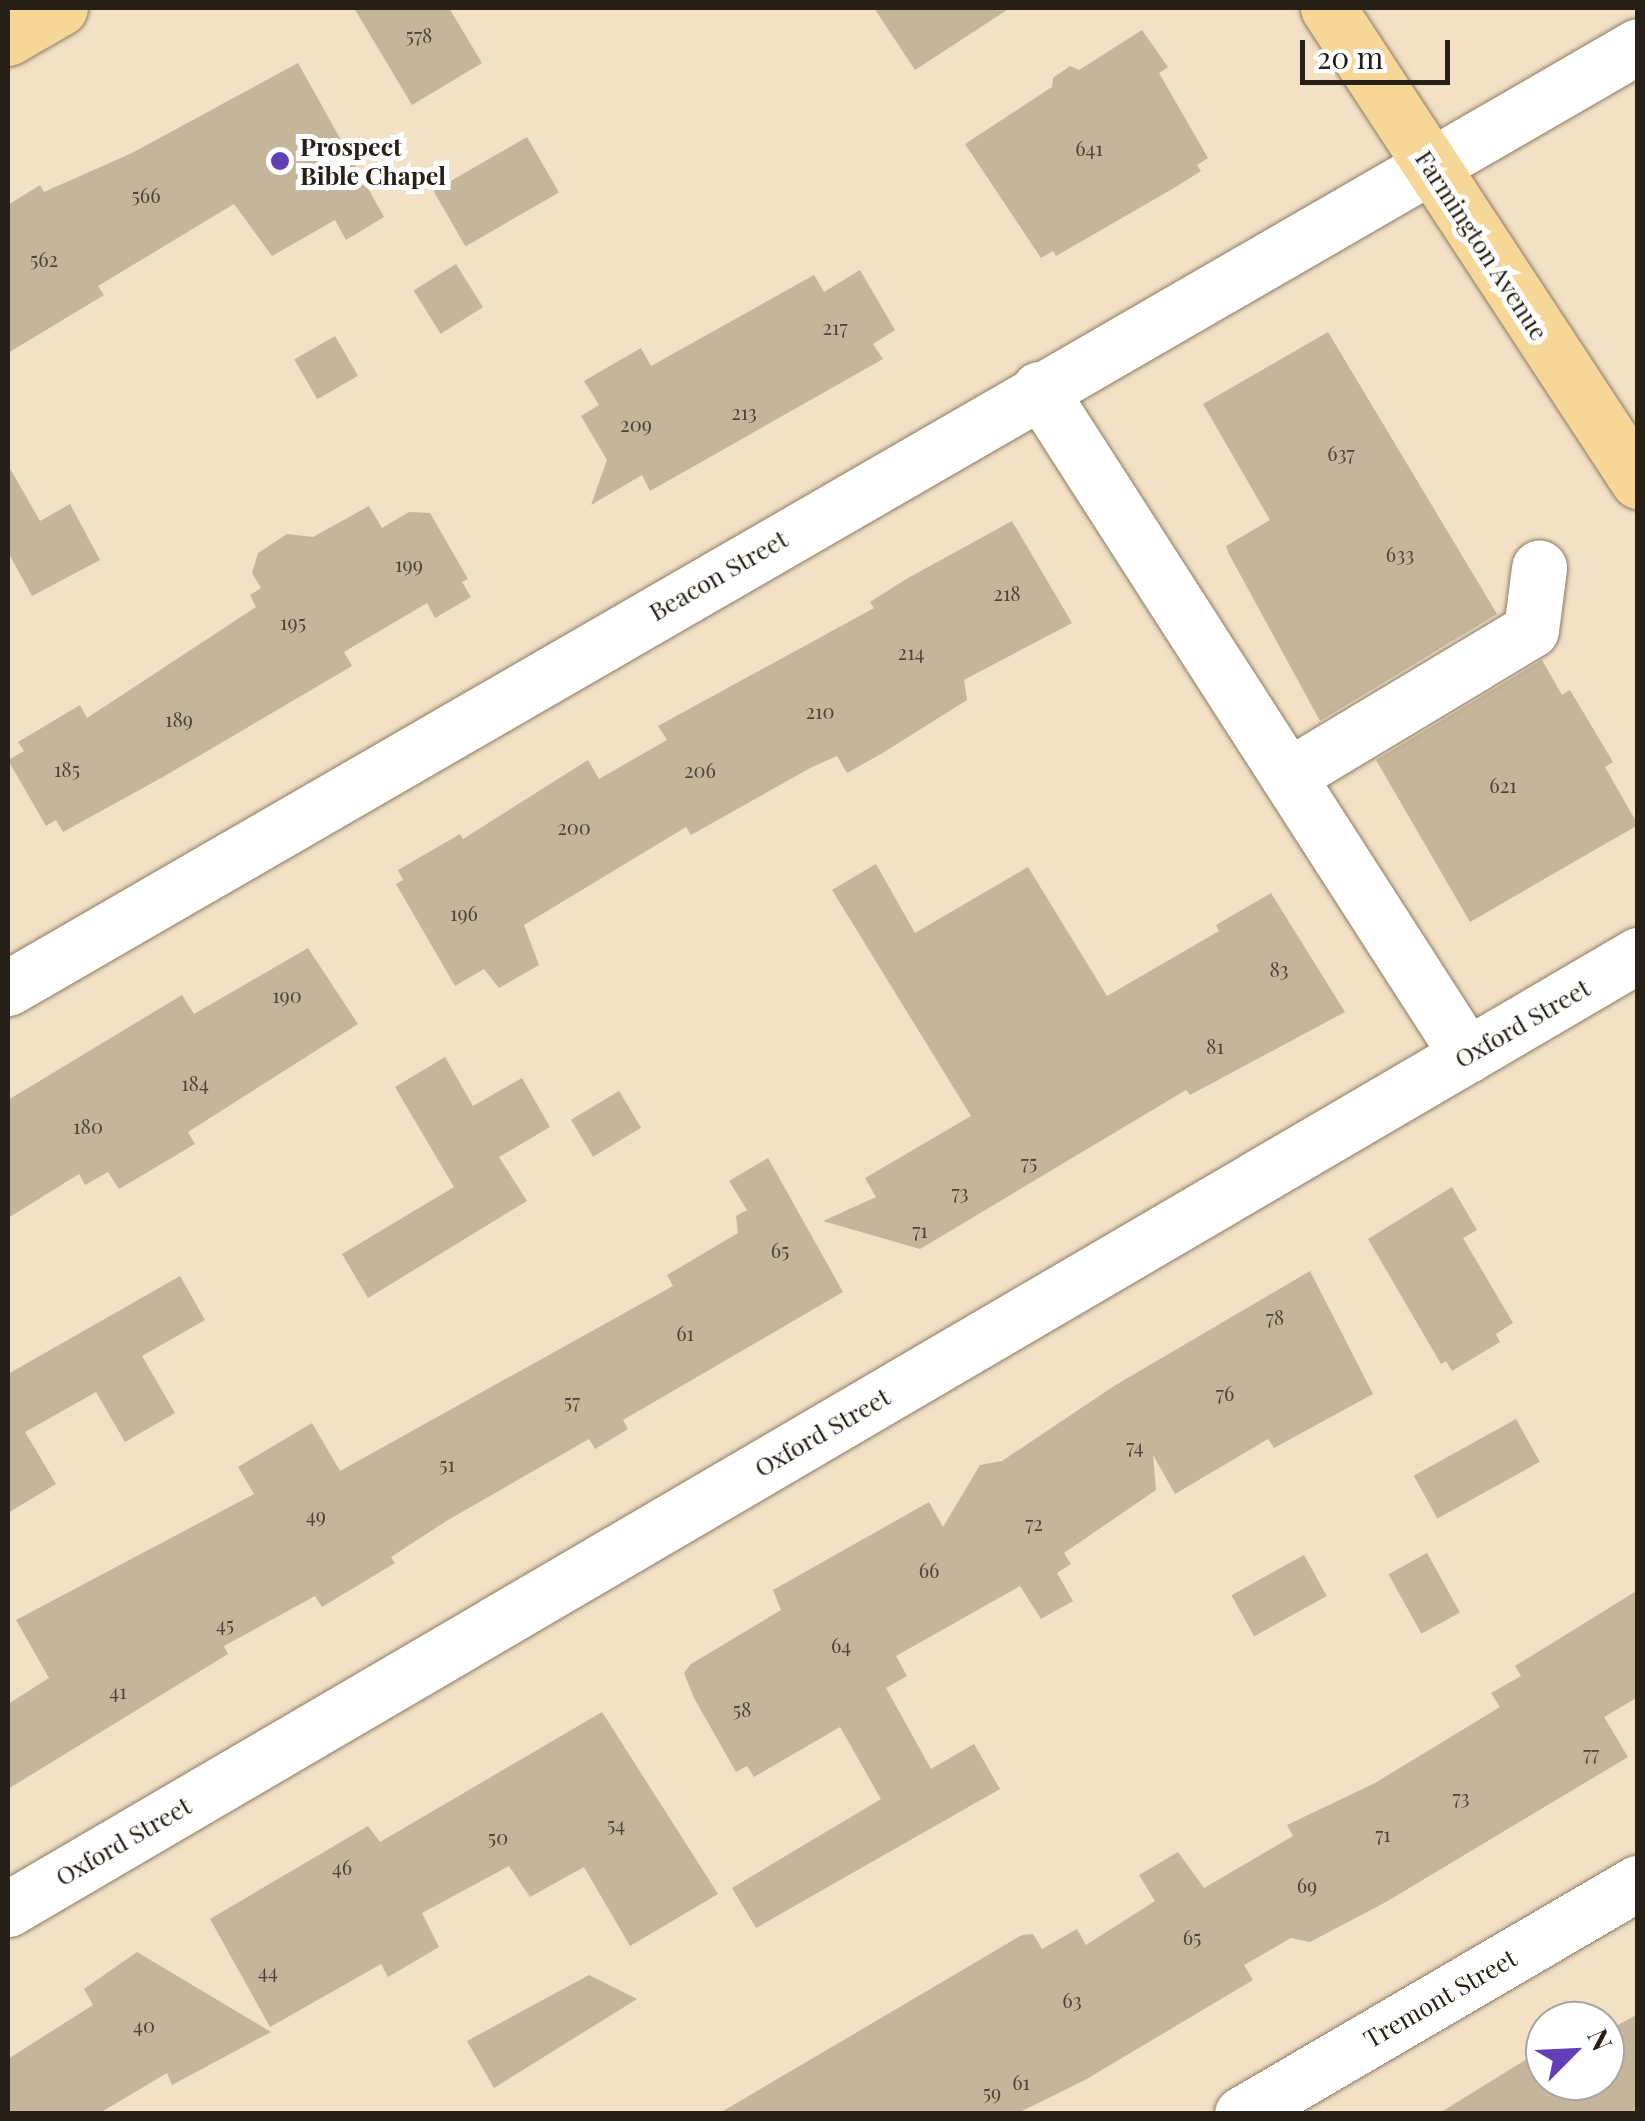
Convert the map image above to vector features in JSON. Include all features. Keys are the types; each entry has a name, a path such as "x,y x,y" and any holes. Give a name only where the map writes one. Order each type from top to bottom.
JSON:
{"main road":[{"path":"8,38 60,8"},
{"name":"Farmington Avenue","path":"1328,8 1638,482"}],"street":[{"name":"Beacon Street","path":"8,988 1429,162 1638,46"},
{"path":"1039,388 1466,1055"},
{"path":"1288,776 1532,630 1539,568"},
{"name":"Oxford Street","path":"8,1909 1638,955"},
{"name":"Tremont Street","path":"1242,2114 1638,1883"}],"building":[{"path":"354,8 449,8 482,63 412,105"},
{"path":"874,8 1010,8 915,70"},
{"path":"1142,30 1168,67 1159,73 1208,158 1197,165 1201,171 1174,188 1056,256 1053,251 1041,258 965,144 1052,87 1053,78 1070,66 1079,70"},
{"path":"298,63 384,217 346,240 335,220 272,256 234,204 98,286 104,295 8,353 8,205 40,185 44,192 132,153"},
{"path":"527,137 559,192 465,246 433,191"},
{"path":"456,264 483,307 441,334 414,290"},
{"path":"860,270 895,330 873,344 883,359 650,491 642,475 591,505 607,460 581,416 599,405 584,381 641,348 651,366 814,275 824,292"},
{"path":"1328,332 1497,614 1320,721 1226,546 1270,520 1203,404"},
{"path":"335,336 358,376 317,399 294,360"},
{"path":"8,465 40,521 70,504 100,560 32,596 8,552"},
{"path":"369,506 382,528 409,512 430,513 468,579 462,582 471,597 435,618 427,603 344,652 352,666 163,777 63,832 56,820 46,826 8,760 24,751 18,742 80,705 87,718 256,607 250,595 261,588 252,573 258,553 287,534 313,537"},
{"path":"1012,521 1072,623 964,680 967,700 847,773 837,756 812,767 691,835 686,827 524,925 539,965 499,988 484,969 455,986 396,884 403,880 398,870 460,834 463,839 588,760 599,779 667,740 658,726 874,608 870,602 908,578"},
{"path":"1542,660 1562,695 1570,690 1613,762 1605,767 1638,825 1470,922 1376,760"},
{"path":"876,864 915,933 1028,867 1107,996 1219,931 1216,925 1271,893 1345,1012 1190,1095 1186,1090 920,1249 823,1221 876,1197 865,1178 971,1116 832,890"},
{"path":"308,948 358,1024 188,1132 195,1144 119,1189 108,1172 85,1185 79,1174 8,1218 8,1100 182,995 194,1014"},
{"path":"445,1057 473,1106 522,1078 550,1127 499,1157 527,1201 368,1298 342,1254 454,1187 395,1087"},
{"path":"619,1091 641,1128 593,1157 571,1120"},
{"path":"768,1158 843,1292 623,1420 628,1429 595,1449 589,1439 448,1520 391,1557 395,1563 322,1607 315,1596 224,1646 228,1654 8,1789 8,1704 49,1678 16,1620 254,1494 238,1467 312,1423 340,1471 673,1286 667,1275 738,1233 736,1216 747,1210 729,1181"},
{"path":"1452,1187 1477,1230 1463,1238 1513,1323 1496,1334 1500,1342 1452,1371 1446,1361 1441,1364 1368,1239"},
{"path":"1310,1271 1373,1394 1274,1448 1268,1439 1175,1494 1153,1455 1156,1490 1064,1553 1071,1564 1057,1573 1073,1601 1041,1619 1020,1586 896,1656 907,1676 886,1688 931,1769 974,1744 1000,1789 756,1928 732,1888 881,1799 840,1727 754,1777 747,1766 736,1772 694,1698 684,1673 691,1664 781,1610 773,1590 929,1502 943,1527 980,1465 1002,1461 1114,1386"},
{"path":"180,1276 205,1320 142,1356 175,1413 125,1442 96,1392 25,1432 56,1484 8,1513 8,1374"},
{"path":"1516,1419 1540,1462 1437,1519 1414,1476"},
{"path":"1427,1553 1460,1612 1421,1634 1389,1574"},
{"path":"1304,1555 1327,1596 1254,1636 1231,1595"},
{"path":"1638,1590 1638,1697 1604,1717 1628,1757 1386,1902 1310,1942 1291,1938 1244,1965 1253,1980 1085,2080 1016,2114 718,2114 1022,1935 1033,1934 1042,1949 1077,1929 1086,1945 1155,1901 1139,1875 1178,1852 1204,1888 1293,1836 1287,1825 1375,1783 1500,1707 1491,1693 1521,1676 1515,1666"},
{"path":"602,1712 718,1894 630,1946 584,1867 530,1897 509,1866 422,1913 439,1947 388,1977 381,1964 270,2027 210,1919 368,1826 380,1842"},
{"path":"137,1952 271,2032 172,2085 167,2073 98,2114 8,2114 8,2059 93,2005 84,1989"},
{"path":"589,1975 637,1999 494,2088 467,2041"},
{"path":"1638,2014 1638,2114 1438,2114 1525,2060 1525,2101 1625,2101 1625,2021"}],"place":[{"name":"Prospect Bible Chapel","path":"280,161"}]}
